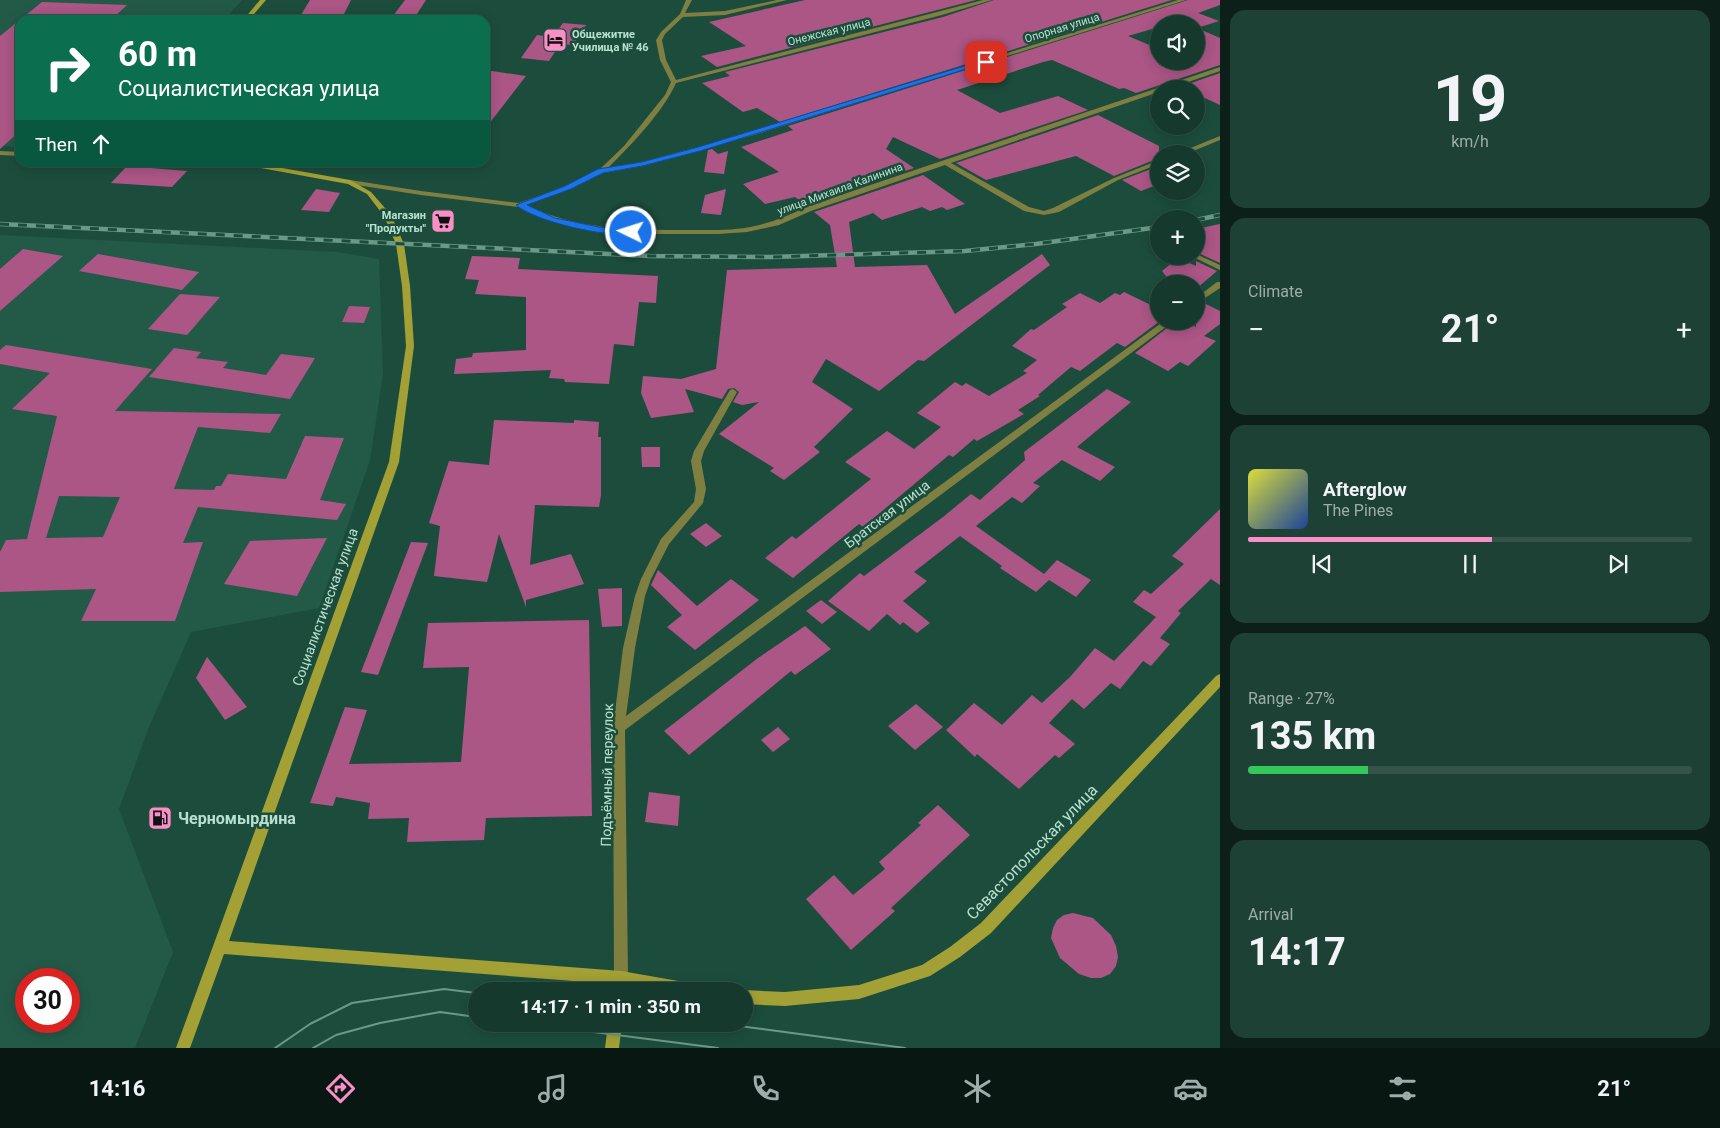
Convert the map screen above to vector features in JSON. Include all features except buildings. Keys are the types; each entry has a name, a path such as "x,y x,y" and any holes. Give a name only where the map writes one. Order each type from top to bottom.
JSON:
{"main road":[{"path":"250,15 264,0"},
{"name":"Социалистическая улица","path":"183,1048 221,947 394,462 410,346 406,286 400,244 387,215 377,202 369,193 350,182 261,167"},
{"name":"Севастопольская улица","path":"753,997 785,999 860,992 925,971 955,952 986,928 1220,679"},
{"path":"221,947 588,982"},
{"path":"612,1048 614,1032"}],"street":[{"path":"674,82 663,60 659,40 663,33 682,15 689,0"},
{"path":"682,15 725,14 784,0"},
{"name":"Онежская улица","path":"674,82 924,19 988,0"},
{"name":"Опорная улица","path":"601,171 642,164 752,134 1183,0"},
{"path":"1188,80 1220,69"},
{"name":"Социалистическая улица","path":"350,182 520,205 568,187 601,171 626,147 668,95 674,82"},
{"name":"улица Михаила Калинина","path":"520,205 553,220 599,230 661,233 748,230 784,220 808,209 1150,93"},
{"path":"1202,145 1220,138"},
{"path":"0,153 15,154"},
{"path":"948,163 1027,209 1044,213 1056,210 1116,179 1150,166"},
{"path":"1205,261 1220,268"},
{"path":"1205,295 1220,284"},
{"name":"Братская улица","path":"620,728 1158,330"},
{"name":"Подъёмный переулок","path":"620,982 620,728 629,648 643,588 665,542 698,503 701,489 696,461 699,452 733,392"}],"shaded area":[{"path":"0,0 242,0 228,15 15,15 15,147 0,146"},
{"path":"0,235 337,252 379,259 383,374 370,460 319,608 191,632 149,727 119,809 173,952 135,1048 0,1048"}],"tram line":[{"path":"275,1048 310,1024 352,1003 444,989 468,992"},
{"path":"313,1048 336,1035 380,1023 440,1012 468,1016"},
{"path":"753,1028 905,1048"},
{"path":"593,1032 718,1048"}],"railway":[{"path":"1205,218 1220,215"},
{"path":"0,224 650,256 771,257 965,251 1036,244 1150,228"}],"place":[{"name":"Общежитие Училища № 46","path":"555,40"},
{"name":"Магазин \"Продукты\"","path":"443,221"},
{"name":"Черномырдина","path":"160,818"}],"route":[{"path":"631,232 576,226 534,213 520,205 583,181 601,171 642,164 697,150 986,62"}]}
